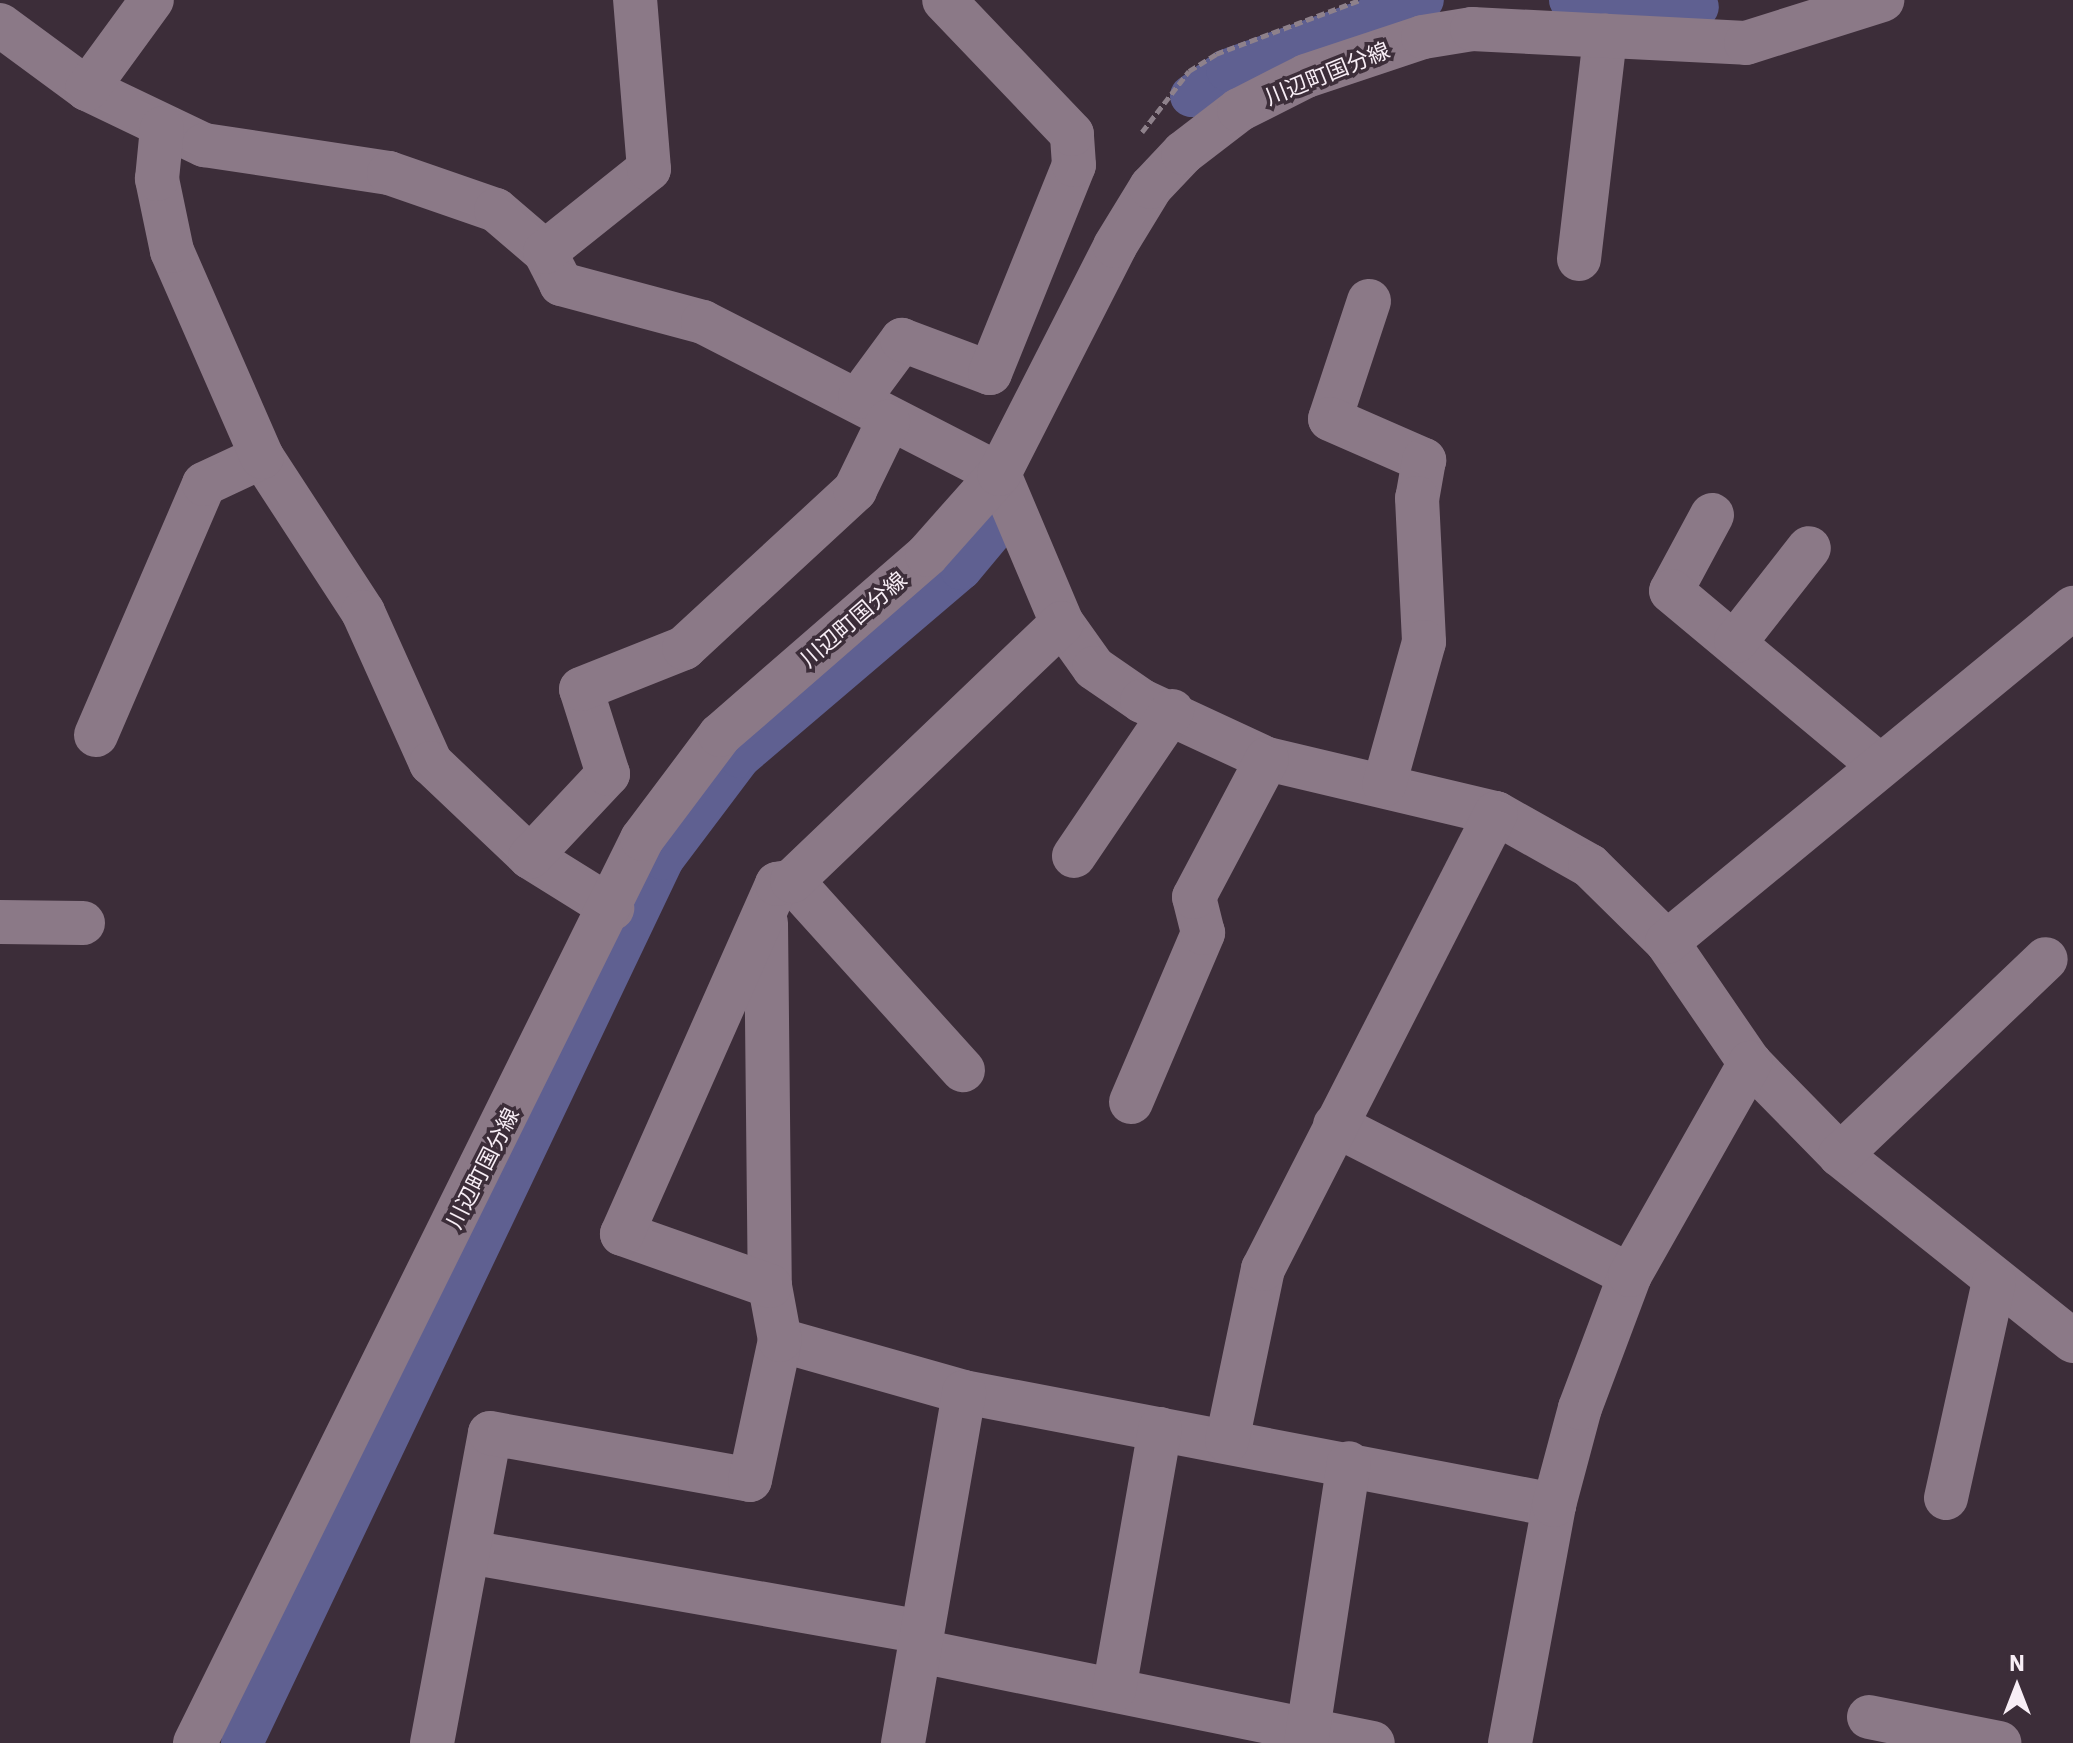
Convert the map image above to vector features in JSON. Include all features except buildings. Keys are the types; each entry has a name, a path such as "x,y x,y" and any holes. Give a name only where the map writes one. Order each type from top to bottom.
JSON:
{"street":[{"path":"87,89 152,0"},
{"path":"545,252 649,169 635,0"},
{"path":"530,857 608,774 581,689 684,648 855,490 874,410 902,340 990,373 1074,165 1072,134 944,0"},
{"name":"川辺町国分線","path":"195,1743 612,908 642,839 720,735 927,555 999,474 1151,187 1239,110 1306,76 1423,37 1472,29 1746,43 1882,0"},
{"path":"1579,259 1605,36"},
{"path":"4,40 87,89 162,128 204,145 389,173 496,210 545,252 561,284 703,322 999,474 1062,623 1094,668 1142,701 1172,711 1267,759 1496,813 1590,866 1667,942 1750,1063 1840,1155 1994,1281 2072,1337"},
{"path":"162,128 157,179 172,251 262,457 363,612 431,763 530,857 612,908"},
{"path":"1369,301 1330,419 1424,460 1417,498 1424,642 1384,785"},
{"path":"96,735 204,484 262,457"},
{"path":"1712,515 1671,591 1736,641 1877,763"},
{"path":"1736,641 1809,548"},
{"path":"1667,942 1877,763 2073,608"},
{"path":"770,1286 622,1234 711,1032 779,895 1062,623"},
{"path":"1074,856 1172,711"},
{"path":"1131,1102 1203,933 1194,897 1267,759"},
{"path":"1227,1441 1263,1269 1496,813"},
{"path":"779,895 963,1070"},
{"path":"432,1743 490,1433 750,1480 780,1340 770,1286 779,895"},
{"path":"0,922 83,923"},
{"path":"1840,1155 2046,959"},
{"path":"1510,1743 1554,1505 1630,1275 1750,1063"},
{"path":"1335,1125 1630,1275"},
{"path":"1946,1498 1994,1281"},
{"path":"780,1340 964,1392 1349,1463 1554,1505"},
{"path":"903,1743 964,1392"},
{"path":"1114,1690 1160,1429"},
{"path":"1308,1736 1349,1463"},
{"path":"469,1552 921,1642 1308,1736 1373,1743"},
{"path":"1869,1717 1999,1743"}],"waterway":[{"path":"1191,96 1227,70 1423,0"},
{"path":"1570,0 1698,7"},
{"path":"242,1743 663,859 740,757 961,569 996,527"}]}
